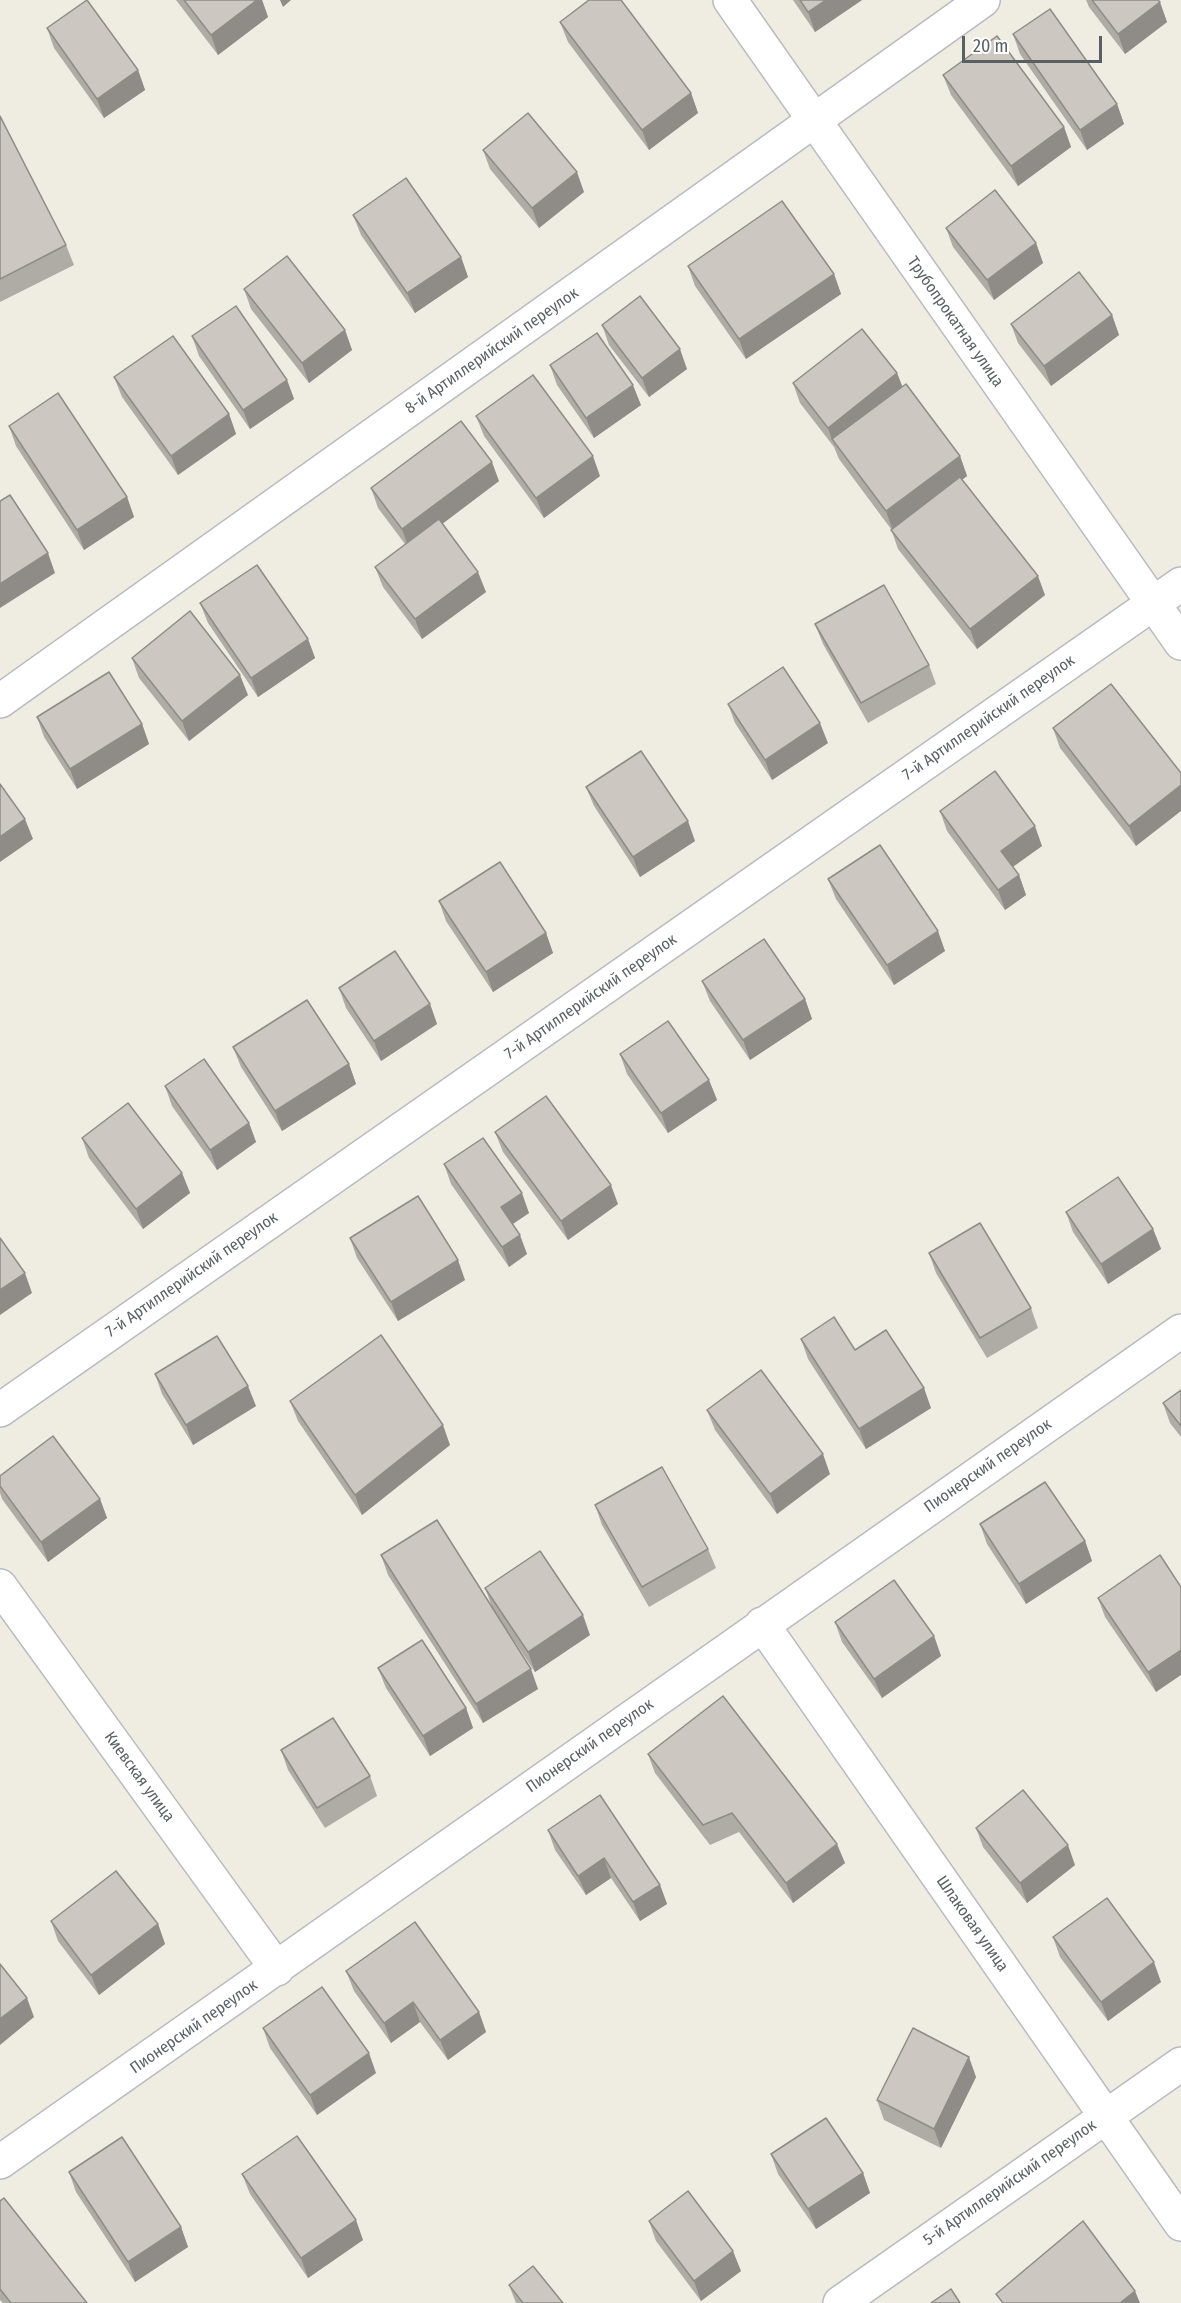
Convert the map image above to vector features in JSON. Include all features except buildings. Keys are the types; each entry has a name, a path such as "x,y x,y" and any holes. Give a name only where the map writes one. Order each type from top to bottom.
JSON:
{"street":[{"name":"Трубопрокатная улица","path":"730,0 1181,643"},
{"name":"8-й Артиллерийский переулок","path":"0,701 983,0"},
{"name":"7-й Артиллерийский переулок","path":"0,1410 1181,584"},
{"name":"Пионерский переулок","path":"0,2162 1181,1331"},
{"name":"Киевская улица","path":"0,1586 277,1969"},
{"name":"Шлаковая улица","path":"762,1624 1181,2224"},
{"name":"5-й Артиллерийский переулок","path":"840,2303 1181,2064"}]}
